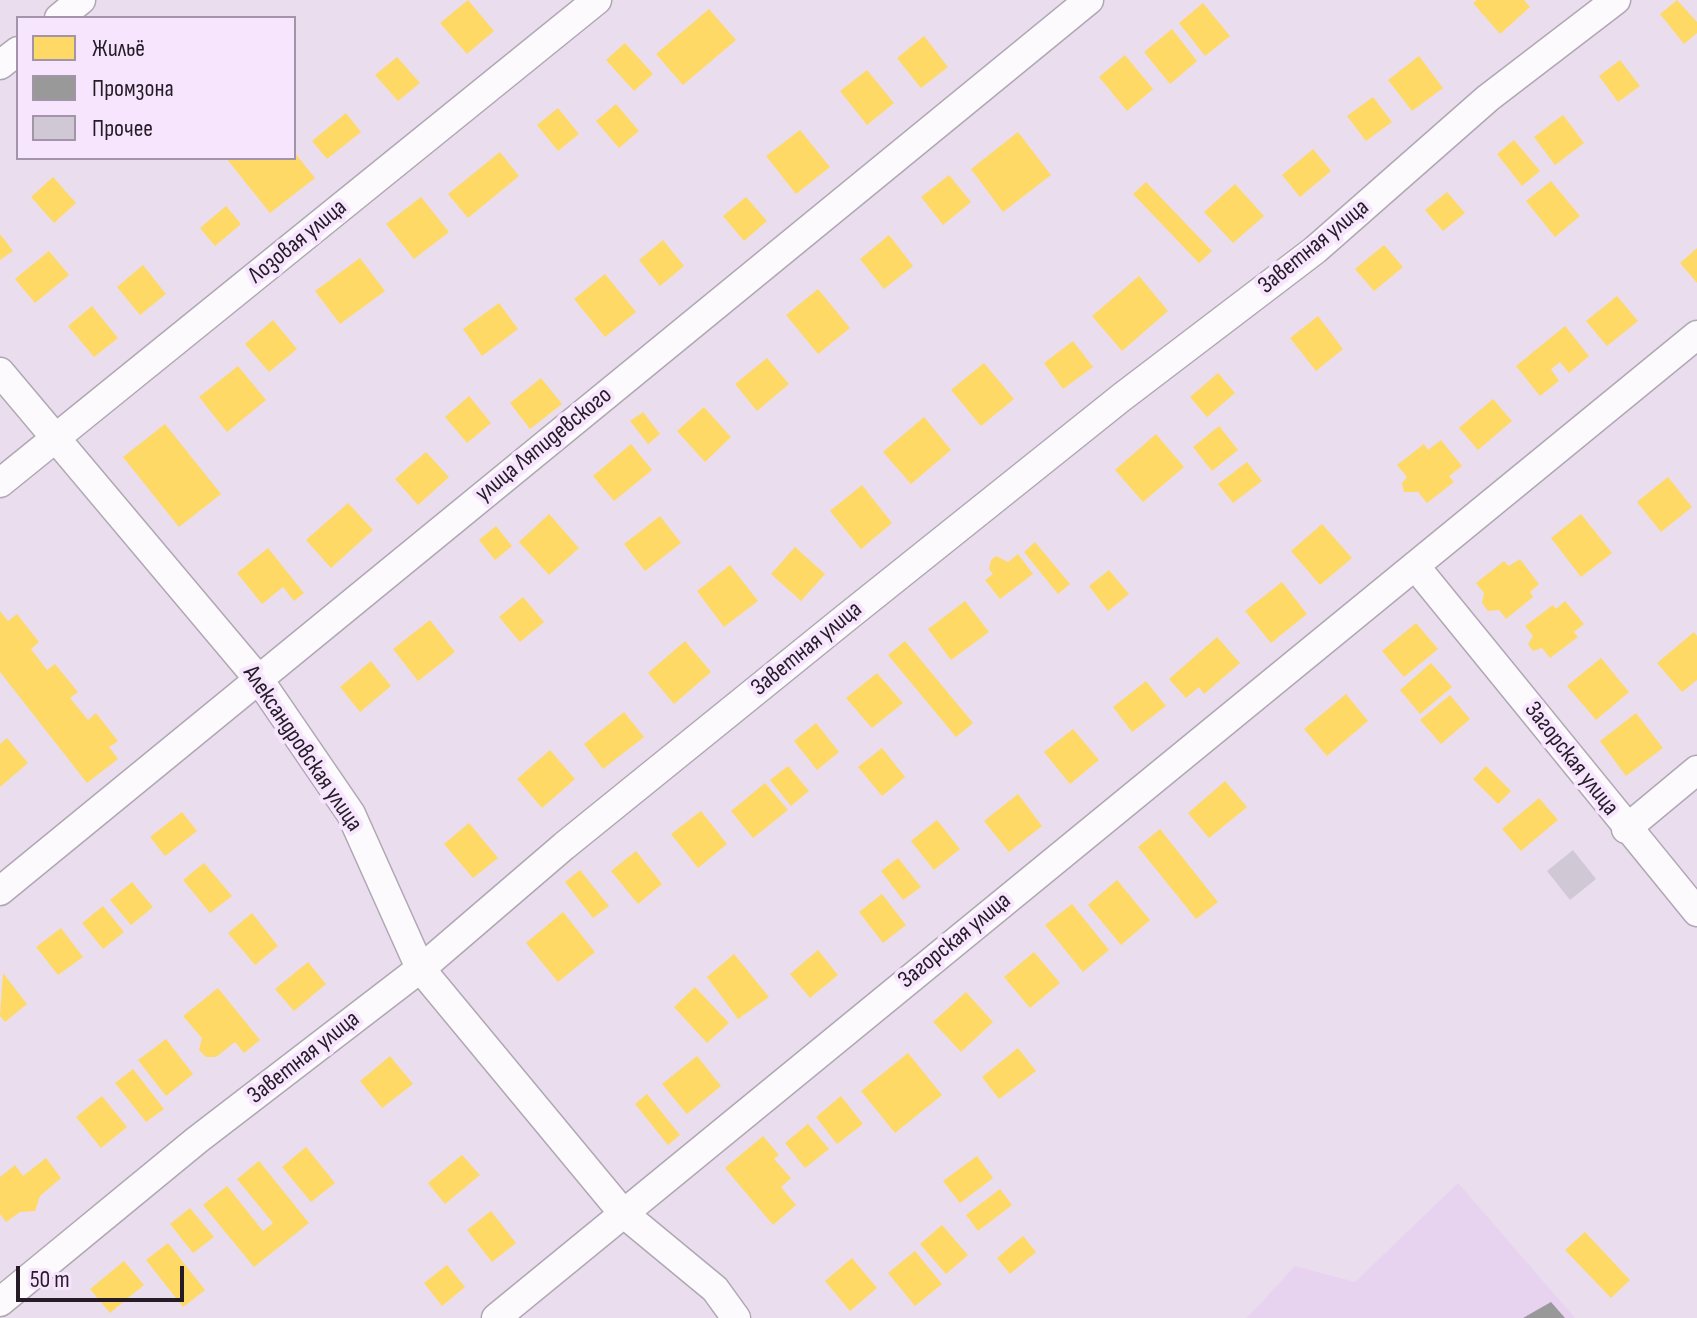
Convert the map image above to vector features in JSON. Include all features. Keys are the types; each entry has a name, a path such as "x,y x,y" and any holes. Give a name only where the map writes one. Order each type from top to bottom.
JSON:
{"street":[{"path":"61,16 81,0"},
{"name":"Лозовая улица","path":"0,483 597,0"},
{"name":"улица Ляпидевского","path":"0,891 1089,0"},
{"name":"Заветная улица","path":"0,1302 197,1140 420,968 564,846 854,611 1122,397 1315,250 1488,98 1616,0"},
{"path":"0,65 16,53"},
{"name":"Загорская улица","path":"496,1318 1697,335"},
{"name":"Александровская улица","path":"0,372 260,681 351,814 420,968 623,1213 715,1289 736,1318"},
{"name":"Загорская улица","path":"1416,567 1626,829 1697,912"},
{"path":"1626,829 1697,770"}],"shaded area":[{"path":"1458,1183 1575,1318 1247,1318 1295,1266 1355,1282"}],"building: Жильё":[{"path":"468,0 494,31 467,54 440,23"},
{"path":"1477,0 1524,0 1530,7 1500,34 1473,3"},
{"path":"1677,0 1697,22 1697,33 1684,44 1660,14"},
{"path":"1203,3 1230,36 1205,56 1179,23"},
{"path":"709,9 736,40 683,85 656,54"},
{"path":"1172,29 1197,61 1170,84 1144,52"},
{"path":"924,36 948,67 921,88 897,58"},
{"path":"625,43 653,74 634,91 606,60"},
{"path":"1125,55 1153,89 1127,111 1099,77"},
{"path":"1419,56 1443,88 1412,111 1388,80"},
{"path":"397,57 420,83 398,101 375,75"},
{"path":"1620,60 1640,86 1618,102 1599,76"},
{"path":"867,70 894,103 867,125 840,91"},
{"path":"1373,97 1392,122 1366,141 1347,116"},
{"path":"616,104 639,131 619,148 596,121"},
{"path":"558,108 579,134 558,151 537,125"},
{"path":"346,113 361,132 327,159 312,141"},
{"path":"1563,115 1584,143 1555,165 1534,137"},
{"path":"800,130 830,167 796,194 766,156"},
{"path":"1018,132 1051,175 1003,212 971,169"},
{"path":"1514,140 1540,171 1522,186 1497,154"},
{"path":"1313,149 1331,171 1300,197 1282,175"},
{"path":"500,152 519,176 468,218 448,194"},
{"path":"296,154 315,178 270,213 228,160 296,160"},
{"path":"949,175 971,202 943,225 921,197"},
{"path":"53,177 76,203 54,223 31,197"},
{"path":"1551,181 1580,216 1555,237 1526,201"},
{"path":"1146,182 1212,251 1199,263 1133,194"},
{"path":"1235,184 1264,216 1233,243 1204,212"},
{"path":"1447,192 1465,213 1443,231 1425,210"},
{"path":"421,197 449,232 414,259 386,224"},
{"path":"746,197 767,221 744,241 723,216"},
{"path":"226,206 241,224 215,246 200,228"},
{"path":"0,234 13,251 0,260"},
{"path":"889,235 913,266 884,289 860,259"},
{"path":"663,240 684,266 660,286 639,260"},
{"path":"1384,245 1403,267 1374,291 1355,269"},
{"path":"1697,248 1697,283 1680,263"},
{"path":"49,251 69,275 35,303 15,279"},
{"path":"360,258 385,291 340,324 315,291"},
{"path":"143,265 166,294 140,315 117,287"},
{"path":"605,274 636,312 605,337 574,299"},
{"path":"1139,276 1168,311 1122,351 1092,316"},
{"path":"818,289 850,328 818,354 786,315"},
{"path":"1617,296 1638,321 1607,346 1586,321"},
{"path":"499,303 518,329 482,356 463,329"},
{"path":"92,306 118,338 94,357 68,326"},
{"path":"1318,316 1343,349 1316,371 1290,338"},
{"path":"273,320 297,349 269,372 245,344"},
{"path":"1565,326 1589,356 1569,373 1560,362 1551,369 1559,381 1540,396 1516,366"},
{"path":"1073,341 1093,367 1063,389 1044,363"},
{"path":"767,358 789,384 757,411 735,384"},
{"path":"984,363 1014,399 981,426 951,390"},
{"path":"238,366 266,400 227,432 199,397"},
{"path":"1218,373 1235,393 1207,417 1190,397"},
{"path":"541,378 562,404 530,429 510,403"},
{"path":"469,396 491,423 467,443 445,417"},
{"path":"1493,399 1512,421 1478,450 1459,428"},
{"path":"704,407 731,437 705,462 677,431"},
{"path":"643,412 660,434 648,444 630,421"},
{"path":"924,417 951,450 911,484 883,452"},
{"path":"165,424 221,494 179,527 123,457"},
{"path":"1219,426 1238,450 1212,471 1193,447"},
{"path":"1156,434 1184,467 1143,502 1115,470"},
{"path":"1441,440 1462,466 1449,476 1454,482 1427,503 1418,492 1404,492 1402,483 1407,477 1397,465 1424,444 1428,450"},
{"path":"631,444 652,470 614,501 593,476"},
{"path":"426,452 449,477 418,505 395,479"},
{"path":"1247,462 1262,481 1233,503 1218,484"},
{"path":"1668,477 1692,507 1661,532 1637,502"},
{"path":"862,485 892,523 861,549 830,511"},
{"path":"348,503 373,530 331,568 306,540"},
{"path":"549,514 579,548 549,575 519,542"},
{"path":"1581,514 1612,553 1581,577 1551,538"},
{"path":"660,516 681,543 645,571 624,544"},
{"path":"1322,524 1352,558 1320,585 1291,551"},
{"path":"496,526 512,546 495,560 479,540"},
{"path":"1035,542 1070,584 1058,594 1024,552"},
{"path":"795,547 825,574 801,601 771,574"},
{"path":"268,548 304,593 294,601 283,587 262,604 237,573"},
{"path":"1018,554 1033,574 1000,599 985,580 993,574 989,569 991,560 996,556 1008,562"},
{"path":"1520,559 1539,584 1530,592 1533,597 1506,619 1499,610 1488,611 1482,603 1484,593 1476,583 1504,561 1509,566"},
{"path":"730,565 758,601 724,627 697,591"},
{"path":"1109,570 1129,594 1108,611 1089,586"},
{"path":"1282,582 1307,614 1271,643 1245,611"},
{"path":"523,597 544,622 520,642 499,617"},
{"path":"965,601 989,632 951,660 928,629"},
{"path":"1565,601 1584,624 1574,632 1578,637 1550,658 1542,648 1533,651 1528,644 1533,636 1525,626 1553,605 1556,609"},
{"path":"0,611 8,621 17,614 39,642 31,649 47,670 55,664 78,692 70,698 88,720 96,713 118,741 109,747 118,759 87,783 0,672"},
{"path":"430,620 455,652 418,681 393,649"},
{"path":"1416,623 1438,649 1404,677 1382,651"},
{"path":"1694,632 1697,636 1697,680 1682,692 1657,663"},
{"path":"1217,637 1240,663 1204,694 1199,687 1186,698 1169,679"},
{"path":"685,641 711,672 674,704 648,673"},
{"path":"905,641 973,723 956,737 888,655"},
{"path":"1601,658 1629,692 1596,720 1567,686"},
{"path":"371,661 391,686 360,712 340,687"},
{"path":"1431,663 1452,687 1420,714 1400,690"},
{"path":"877,673 903,703 872,728 846,698"},
{"path":"1146,681 1166,706 1132,732 1113,707"},
{"path":"1346,694 1368,721 1327,756 1304,729"},
{"path":"1450,695 1470,719 1441,744 1420,720"},
{"path":"624,712 644,737 603,769 584,744"},
{"path":"1636,713 1663,748 1626,776 1600,741"},
{"path":"816,723 839,752 817,770 794,741"},
{"path":"1073,729 1099,760 1070,784 1044,752"},
{"path":"7,738 28,763 0,787 0,744"},
{"path":"882,748 905,777 882,796 858,767"},
{"path":"550,750 575,779 542,808 517,779"},
{"path":"788,766 809,791 791,806 770,780"},
{"path":"1486,766 1511,791 1498,804 1473,779"},
{"path":"1225,781 1247,807 1209,838 1188,813"},
{"path":"765,783 788,810 753,838 731,811"},
{"path":"1018,794 1042,826 1009,852 984,821"},
{"path":"1539,798 1558,820 1521,851 1502,829"},
{"path":"701,811 727,844 698,868 671,834"},
{"path":"182,812 197,831 165,856 150,837"},
{"path":"937,820 960,849 934,870 911,841"},
{"path":"469,823 498,858 473,878 444,844"},
{"path":"1160,829 1218,902 1196,919 1138,847"},
{"path":"636,851 662,884 638,904 611,871"},
{"path":"898,858 921,887 903,900 881,871"},
{"path":"204,863 232,896 210,913 183,880"},
{"path":"580,870 609,906 593,918 565,882"},
{"path":"1117,880 1150,920 1121,945 1088,905"},
{"path":"132,882 153,907 131,925 110,900"},
{"path":"882,894 906,925 883,943 859,912"},
{"path":"1072,904 1109,950 1083,972 1045,925"},
{"path":"103,906 124,932 103,949 82,923"},
{"path":"563,912 595,952 558,982 526,943"},
{"path":"252,913 278,946 255,965 228,933"},
{"path":"61,928 83,957 58,975 36,947"},
{"path":"818,950 838,975 810,998 790,974"},
{"path":"1034,952 1060,983 1030,1008 1004,977"},
{"path":"734,954 769,997 738,1019 707,977"},
{"path":"308,962 326,984 294,1011 275,989"},
{"path":"3,973 27,1004 5,1022 0,1016"},
{"path":"695,987 729,1023 707,1043 674,1007"},
{"path":"218,988 260,1040 244,1053 235,1042 216,1057 206,1057 199,1050 202,1038 183,1016"},
{"path":"966,992 993,1022 961,1052 933,1022"},
{"path":"166,1039 193,1074 166,1096 138,1060"},
{"path":"1018,1048 1036,1071 999,1099 982,1077"},
{"path":"908,1053 942,1095 895,1133 861,1091"},
{"path":"390,1056 413,1084 382,1108 360,1081"},
{"path":"697,1056 721,1086 687,1114 662,1084"},
{"path":"133,1069 164,1109 146,1122 115,1083"},
{"path":"647,1094 680,1135 668,1145 635,1104"},
{"path":"102,1096 127,1127 101,1148 76,1117"},
{"path":"841,1096 863,1124 837,1144 816,1117"},
{"path":"808,1124 829,1149 805,1168 785,1143"},
{"path":"763,1136 779,1155 774,1159 791,1178 781,1187 796,1205 773,1225 725,1168"},
{"path":"306,1147 335,1183 311,1202 282,1167"},
{"path":"462,1155 480,1175 445,1204 428,1183"},
{"path":"977,1156 993,1178 960,1203 943,1181"},
{"path":"46,1158 61,1178 40,1196 35,1211 20,1212 6,1222 0,1214 0,1177 15,1165 23,1176"},
{"path":"259,1161 309,1223 254,1267 203,1205 227,1186 263,1231 273,1223 237,1179"},
{"path":"1000,1189 1012,1205 978,1231 966,1215"},
{"path":"190,1208 214,1237 193,1253 170,1224"},
{"path":"491,1211 516,1243 492,1262 467,1230"},
{"path":"942,1225 968,1255 946,1274 920,1244"},
{"path":"1585,1232 1630,1280 1611,1298 1565,1250"},
{"path":"1023,1236 1036,1252 1010,1274 997,1258"},
{"path":"168,1243 205,1290 183,1307 146,1260"},
{"path":"915,1251 942,1284 915,1306 888,1273"},
{"path":"852,1258 877,1288 850,1311 825,1281"},
{"path":"124,1261 144,1285 110,1313 90,1289"},
{"path":"447,1265 465,1287 442,1306 424,1283"}],"building: Промзона":[{"path":"1551,1302 1565,1318 1523,1318"}],"building: Прочее":[{"path":"1573,850 1596,879 1570,900 1547,871"}]}
